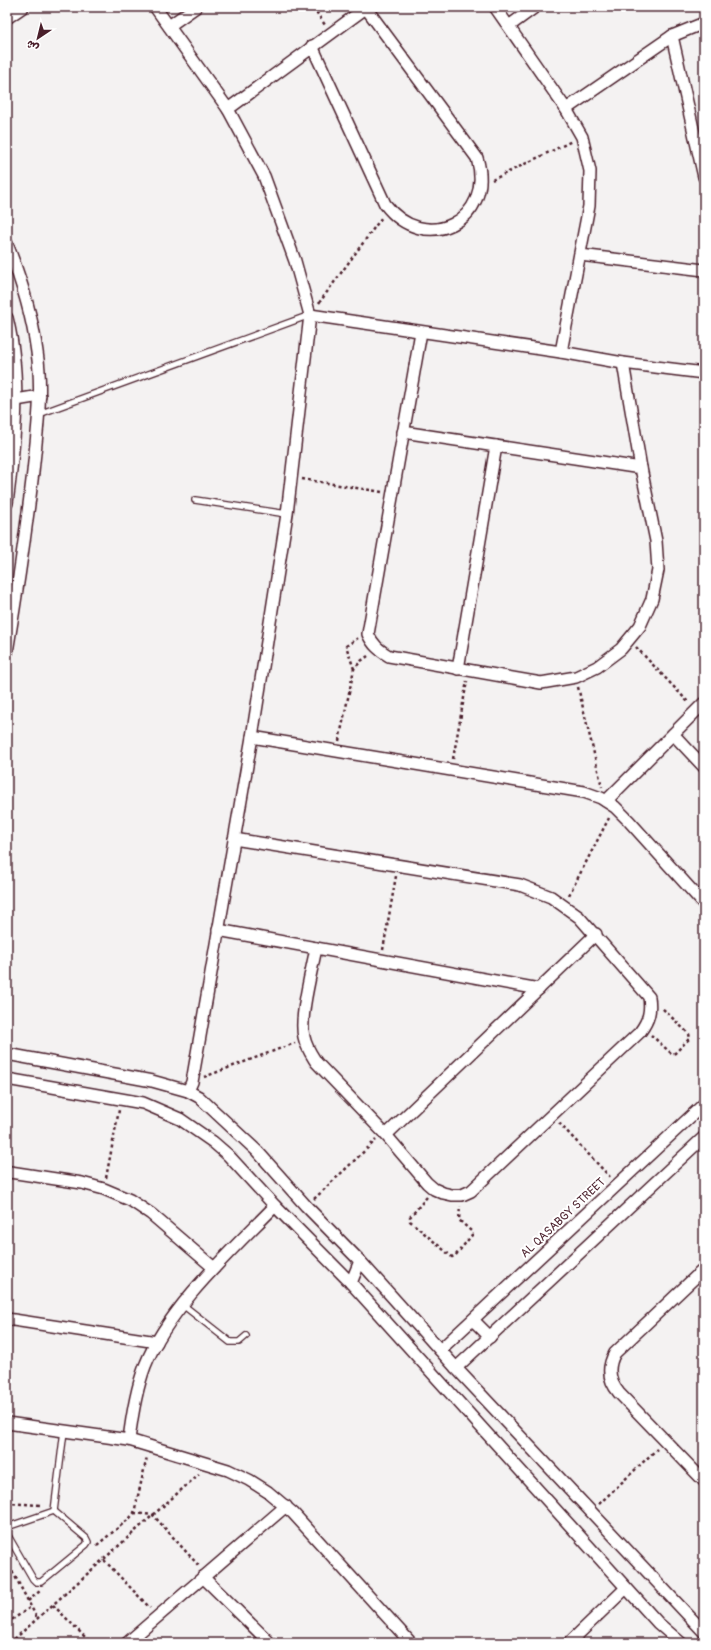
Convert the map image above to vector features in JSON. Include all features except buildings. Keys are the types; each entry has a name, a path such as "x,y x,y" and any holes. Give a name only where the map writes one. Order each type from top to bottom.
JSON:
{"street":[{"path":"7,18 23,7"},
{"path":"155,7 228,109 264,176 295,261 310,315 287,514 252,737 190,1087"},
{"path":"169,26 196,7"},
{"path":"228,109 312,46 366,7 477,158 481,171 481,185 476,202 466,216 452,225 435,230 417,228 406,224 389,209 312,46"},
{"path":"495,7 566,110 582,137 590,171 589,206 561,352"},
{"path":"509,26 535,7"},
{"path":"566,110 672,36 704,23"},
{"path":"672,36 704,178"},
{"path":"7,244 18,270 30,311 37,353 40,396 21,572 7,652"},
{"path":"580,256 704,270"},
{"path":"310,315 561,352 623,363 704,373"},
{"path":"7,318 15,361 16,400 14,448 7,503"},
{"path":"421,332 368,632 373,643 380,651 389,656 541,683 576,677 598,667 621,649 629,640 640,626 652,599 658,570 656,541 641,468 623,363"},
{"path":"16,400 40,396"},
{"path":"403,432 641,468"},
{"path":"464,670 496,446"},
{"path":"610,804 673,734 700,707"},
{"path":"673,734 704,767"},
{"path":"252,737 584,792 610,804 629,821 704,904"},
{"path":"234,838 520,885 551,897 579,917 596,934 649,997 651,1006 650,1015 643,1027 471,1191 462,1195 443,1193 434,1189 427,1183 385,1134 316,1062 308,1050 304,1040 302,1021 316,948"},
{"path":"218,930 539,989"},
{"path":"385,1134 596,934"},
{"path":"7,1054 152,1082 190,1087 257,1151 306,1206 360,1261 456,1368 704,1632"},
{"path":"7,1079 143,1103 162,1110 197,1130 228,1155 275,1206 351,1283 626,1588 667,1632 681,1643"},
{"name":"AL QASABGY STREET","path":"440,1350 704,1104"},
{"path":"456,1368 704,1137"},
{"path":"7,1173 10,1172 82,1183 104,1188 130,1200 151,1214 214,1268"},
{"path":"129,1440 137,1390 146,1365 157,1342 214,1268 275,1206"},
{"path":"351,1283 360,1261"},
{"path":"704,1270 621,1346 611,1360 609,1369 613,1386 704,1481"},
{"path":"7,1318 157,1342"},
{"path":"473,1320 490,1337"},
{"path":"7,1423 129,1440 210,1464 228,1470 249,1480 286,1506 411,1643"},
{"path":"127,1643 286,1506"},
{"path":"205,1576 270,1643"},
{"path":"569,1643 626,1588"}],"lane":[{"path":"39,414 310,315"},
{"path":"195,500 287,514"},
{"path":"184,1305 230,1342 239,1342 246,1336"},
{"path":"54,1509 64,1431"},
{"path":"7,1527 54,1509"},
{"path":"7,1534 32,1579 36,1582 41,1582 88,1542 87,1539 54,1509"}],"path":[{"path":"313,7 331,33"},
{"path":"481,185 582,137"},
{"path":"310,315 389,209"},
{"path":"291,477 392,493"},
{"path":"354,669 345,648 346,645 368,632"},
{"path":"629,640 700,707"},
{"path":"337,751 354,669 370,654 380,651"},
{"path":"451,770 464,670"},
{"path":"564,906 610,804 576,677"},
{"path":"382,960 398,865"},
{"path":"643,1027 672,1054 675,1054 690,1038 689,1034 649,997"},
{"path":"190,1087 304,1040"},
{"path":"104,1188 121,1099"},
{"path":"552,1115 618,1185"},
{"path":"306,1206 385,1134"},
{"path":"434,1189 410,1217 410,1221 452,1257 455,1256 472,1234 459,1218 462,1195"},
{"path":"591,1512 665,1441"},
{"path":"94,1547 130,1518 134,1513 149,1446"},
{"path":"10,1643 210,1464"},
{"path":"7,1503 54,1509"},
{"path":"134,1513 153,1515 205,1576"},
{"path":"104,1560 158,1616"},
{"path":"7,1561 37,1618"},
{"path":"28,1601 46,1586"},
{"path":"54,1605 91,1643"},
{"path":"7,1623 31,1607"}]}
